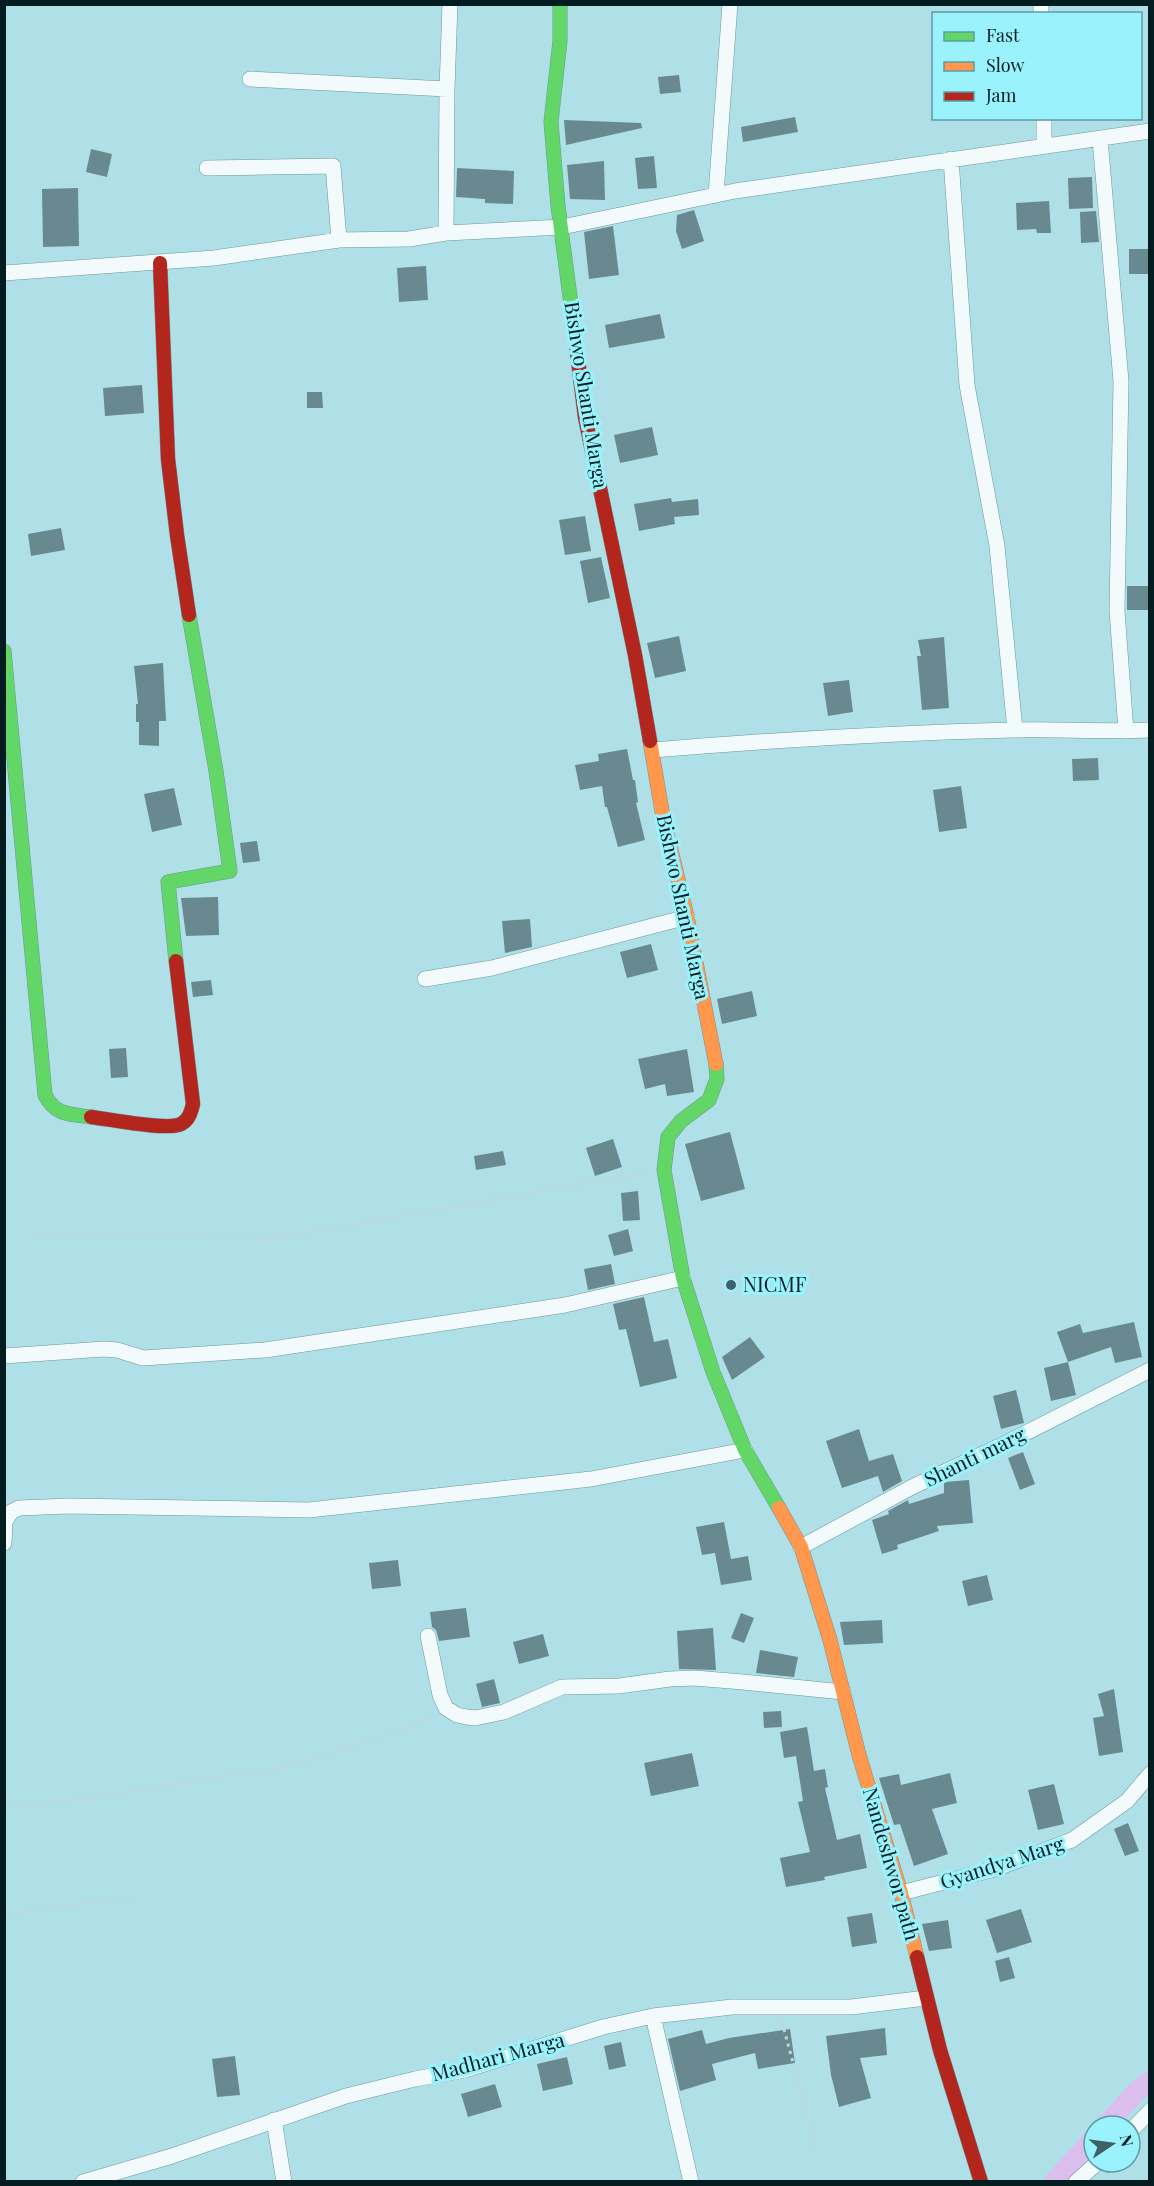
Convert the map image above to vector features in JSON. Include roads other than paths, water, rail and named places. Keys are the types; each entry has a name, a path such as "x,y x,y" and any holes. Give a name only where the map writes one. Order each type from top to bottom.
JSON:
{"street":[{"path":"446,233 450,4"},
{"name":"Bishwo Shanti Marga","path":"560,4 560,41 551,122 558,206 585,417 635,655 663,817 687,917 715,1055 717,1079 709,1100 681,1121 668,1137 664,1170 683,1278 713,1372 745,1450 801,1547"},
{"path":"716,194 730,4"},
{"path":"250,79 447,89"},
{"path":"1044,120 1044,146"},
{"path":"4,273 214,258 339,240 409,239 446,233 562,227 716,194 1149,131"},
{"path":"1100,139 1122,381 1117,611 1126,731"},
{"path":"951,159 968,386 997,546 1016,730"},
{"path":"207,168 333,166 339,240"},
{"path":"4,651 45,1095 51,1107 63,1113 170,1127 182,1126 191,1116 193,1104 166,887 168,882 173,880 225,873 230,871 230,865 171,486 162,347 160,263"},
{"path":"653,750 770,740 1016,730 1149,730"},
{"path":"425,979 492,968 687,917"},
{"path":"4,1356 104,1349 143,1358 265,1350 564,1305 683,1278"},
{"name":"Shanti marg","path":"801,1547 912,1487 1005,1444 1149,1370"},
{"path":"4,1544 5,1522 11,1512 19,1508 68,1506 309,1510 591,1479 745,1450"},
{"name":"Nandeshwor path","path":"801,1547 830,1640 859,1755 902,1893 926,1998 956,2106 981,2181"},
{"path":"428,1636 440,1695 447,1710 457,1715 475,1718 504,1712 562,1687 619,1686 670,1679 724,1680 843,1692"},
{"name":"Gyandya Marg","path":"902,1893 995,1869 1072,1840 1127,1800 1149,1774"},
{"name":"Madhari Marga","path":"82,2181 172,2156 346,2096 415,2079 465,2070 603,2027 653,2016 732,2007 851,2007 926,1998"},
{"path":"653,2016 691,2181"},
{"path":"274,2121 284,2181"}],"waterway":[{"path":"1116,2114 1136,2092 1150,2081"},
{"path":"1054,2182 1082,2151"}],"place":[{"name":"NICMF","path":"731,1285"}]}
